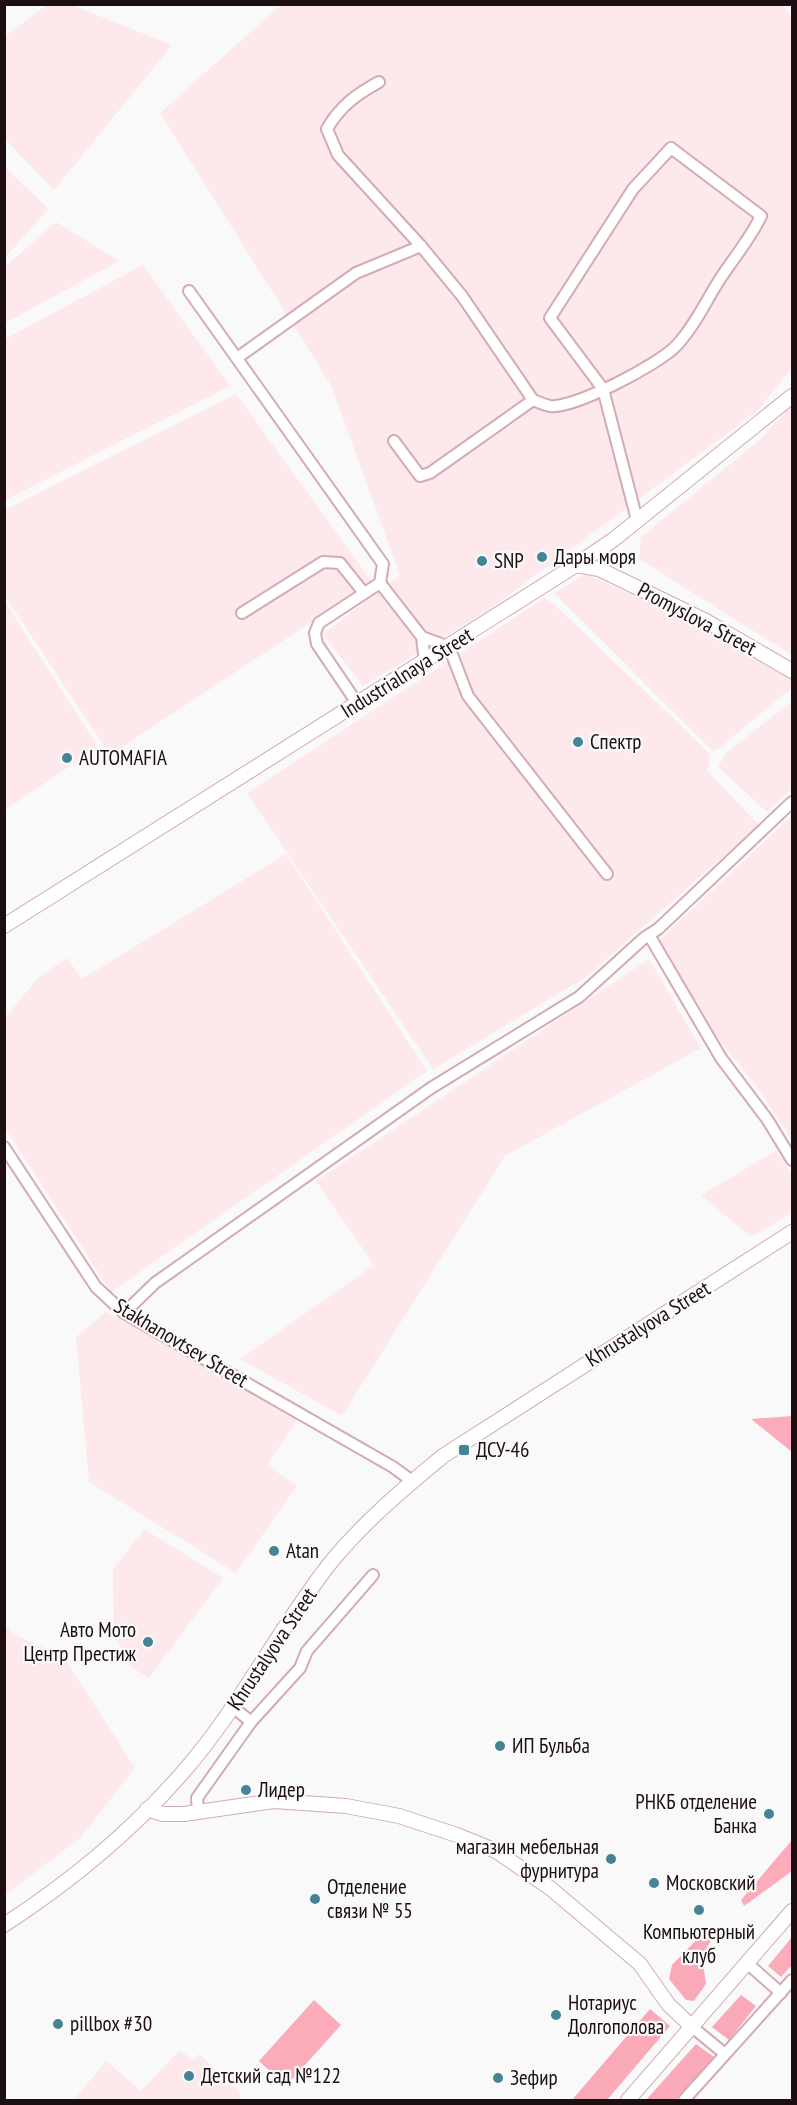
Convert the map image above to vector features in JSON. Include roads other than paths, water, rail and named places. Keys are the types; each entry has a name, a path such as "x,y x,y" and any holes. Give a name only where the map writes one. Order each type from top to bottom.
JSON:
{"main road":[{"name":"Industrialnaya Street","path":"4,926 576,565 613,540 792,396"},
{"path":"599,569 602,553 613,540"},
{"name":"Promyslova Street","path":"576,565 599,569 706,621 792,671"},
{"name":"Khrustalyova Street","path":"4,1925 83,1868 184,1771 233,1707 331,1563 363,1525 412,1481 443,1456 792,1232"},
{"path":"147,1809 163,1814 274,1802 345,1806 399,1815 457,1835 496,1851 550,1888 640,1965 668,2004 691,2026"},
{"path":"628,2100 792,1911"}],"street":[{"path":"379,82 350,100 336,113 327,129 338,155 421,246 462,296 533,400 551,406 603,389 622,381 676,346 752,235 761,216 671,148 633,189 550,318 603,389 637,520"},
{"path":"237,358 356,273 421,246"},
{"path":"189,291 381,557 384,570 380,583 320,623 315,633 318,644 357,703"},
{"path":"394,441 420,476 430,473 533,400"},
{"path":"242,613 323,562 340,563 364,593"},
{"path":"380,583 422,637 449,647 468,696 608,874"},
{"path":"422,637 424,663"},
{"path":"124,1313 155,1283 431,1088 579,996 649,935 792,802"},
{"path":"649,935 652,944 721,1058 767,1119 792,1160"},
{"name":"Stakhanovtsev Street","path":"4,1147 96,1287 124,1313 393,1467 412,1481"},
{"path":"198,1812 197,1798 251,1722 300,1668 307,1651 373,1575"},
{"path":"233,1707 251,1722"},
{"path":"747,1964 781,1993"},
{"path":"684,2100 792,1980"},
{"path":"691,2026 725,2054"}],"place":[{"name":"Дары моря","path":"542,557"},
{"name":"SNP","path":"482,561"},
{"name":"Спектр","path":"578,742"},
{"name":"AUTOMAFIA","path":"67,758"},
{"name":"ДСУ-46","path":"464,1450"},
{"name":"Atan","path":"274,1551"},
{"name":"Авто Мото Центр Престиж","path":"148,1642"},
{"name":"ИП Бульба","path":"500,1746"},
{"name":"Лидер","path":"246,1790"},
{"name":"РНКБ отделение Банка","path":"769,1814"},
{"name":"магазин мебельная фурнитура","path":"611,1859"},
{"name":"Московский","path":"654,1883"},
{"name":"Отделение связи № 55","path":"315,1899"},
{"name":"Компьютерный клуб","path":"699,1910"},
{"name":"Нотариус Долгополова","path":"556,2015"},
{"name":"pillbox #30","path":"58,2024"},
{"name":"Детский сад №122","path":"189,2076"},
{"name":"Зефир","path":"498,2078"}]}
